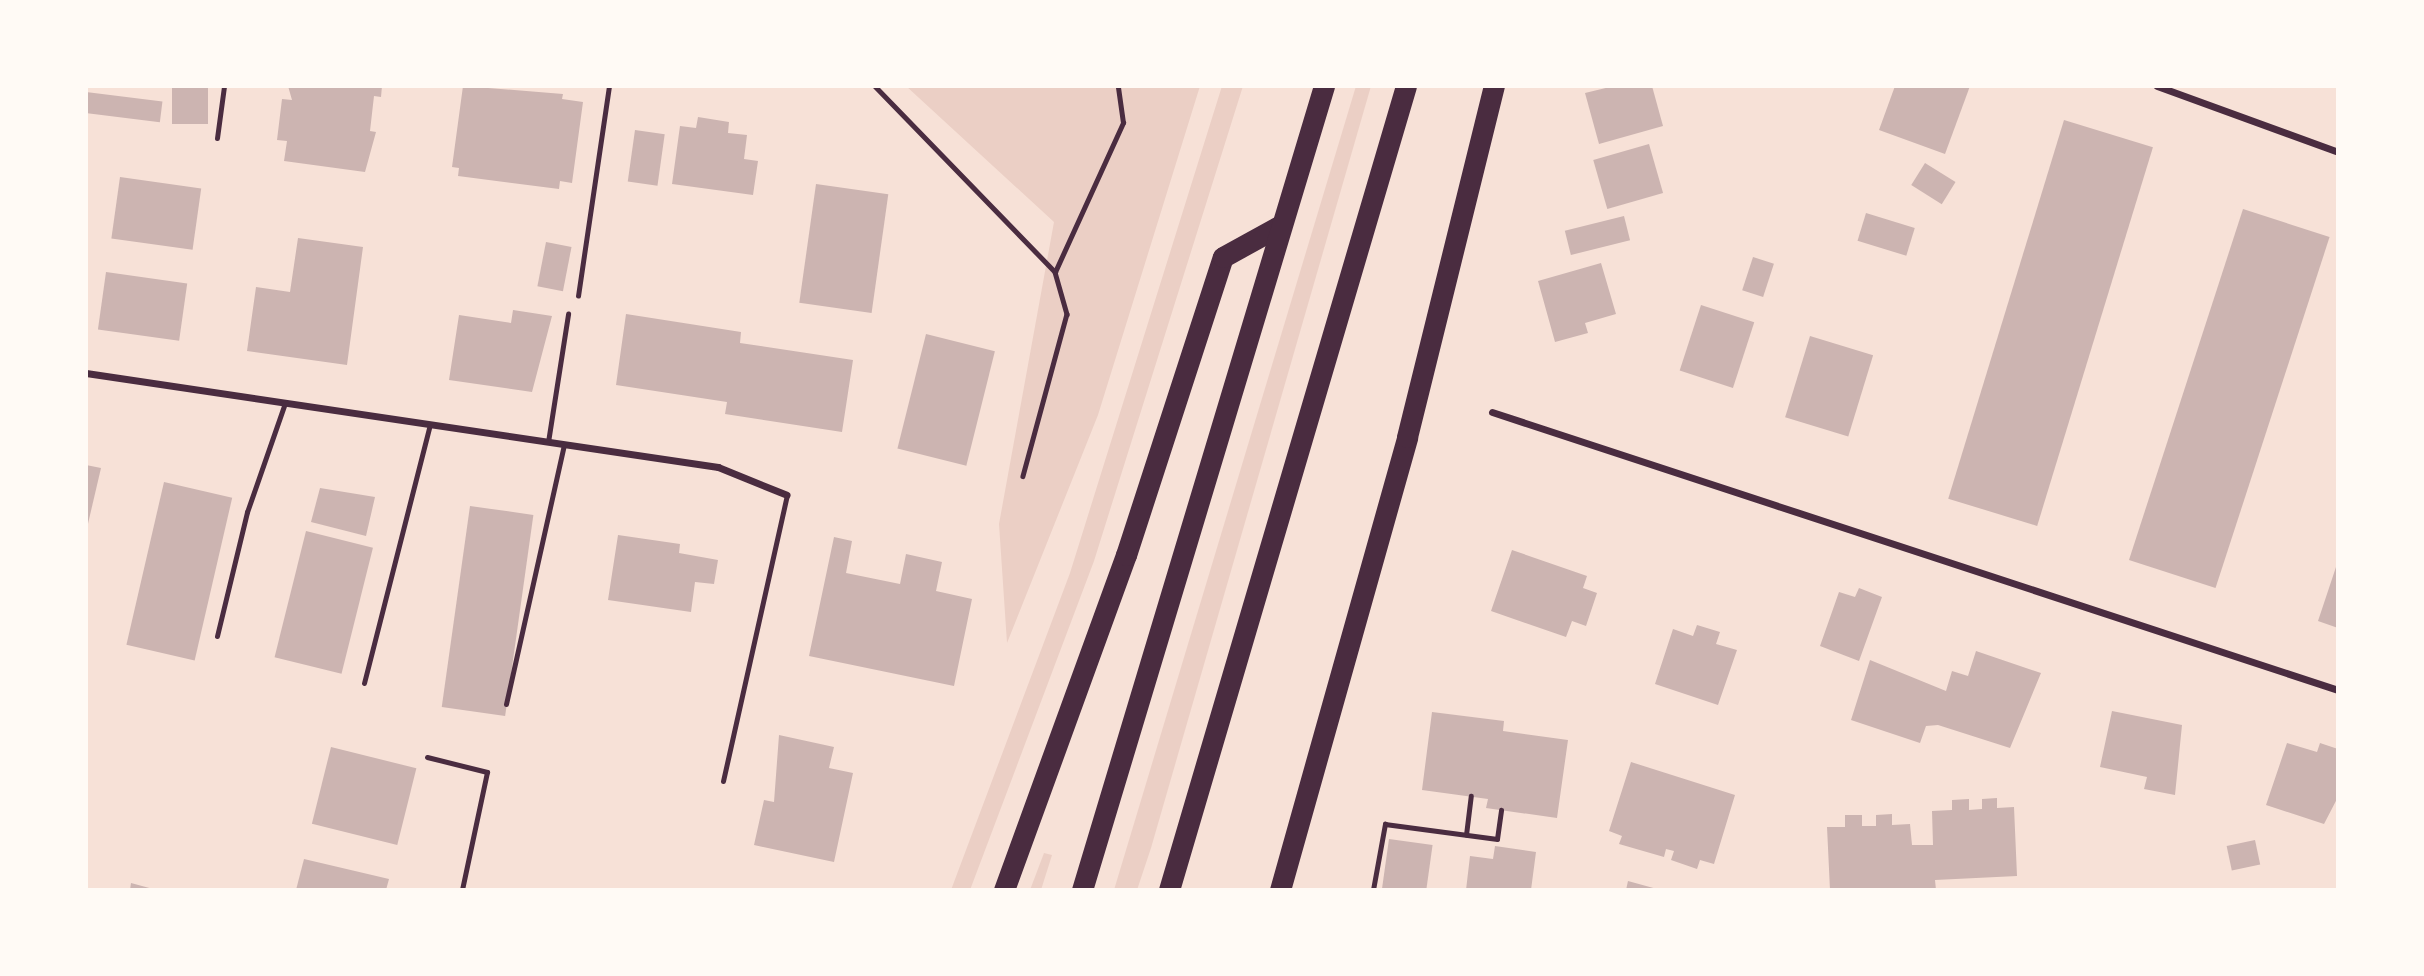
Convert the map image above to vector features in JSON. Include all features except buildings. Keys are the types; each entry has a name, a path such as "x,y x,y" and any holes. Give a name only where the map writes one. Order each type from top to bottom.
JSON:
{"highway":[{"path":"1082,890 1324,86"},
{"path":"1170,890 1406,86"},
{"path":"1280,890 1407,436 1494,86"},
{"path":"1004,890 1126,555 1223,257 1281,225"}],"street":[{"path":"2157,86 2338,152"},
{"path":"86,373 718,467 787,495"},
{"path":"1492,412 2338,690"}],"lane":[{"path":"217,138 223,86"},
{"path":"548,442 568,314"},
{"path":"217,636 247,512 285,403"},
{"path":"364,683 430,424"},
{"path":"506,704 564,444"},
{"path":"723,781 787,495"},
{"path":"427,757 488,772 462,890"}],"path":[{"path":"568,314 582,288 609,86"},
{"path":"874,86 1055,272 1067,314 1023,476"},
{"path":"1055,272 1123,124 1118,86"},
{"path":"1466,835 1471,796"},
{"path":"1373,890 1385,824 1497,839 1501,810"}],"shaded area":[{"path":"906,86 1200,86 1098,415 1007,643 999,524 1054,222"},
{"path":"1222,86 1243,86 1094,561 970,890 951,890 1070,573"},
{"path":"1356,86 1371,86 1151,848 1137,890 1114,890"},
{"path":"1044,853 1052,855 1041,890 1030,890"}]}
